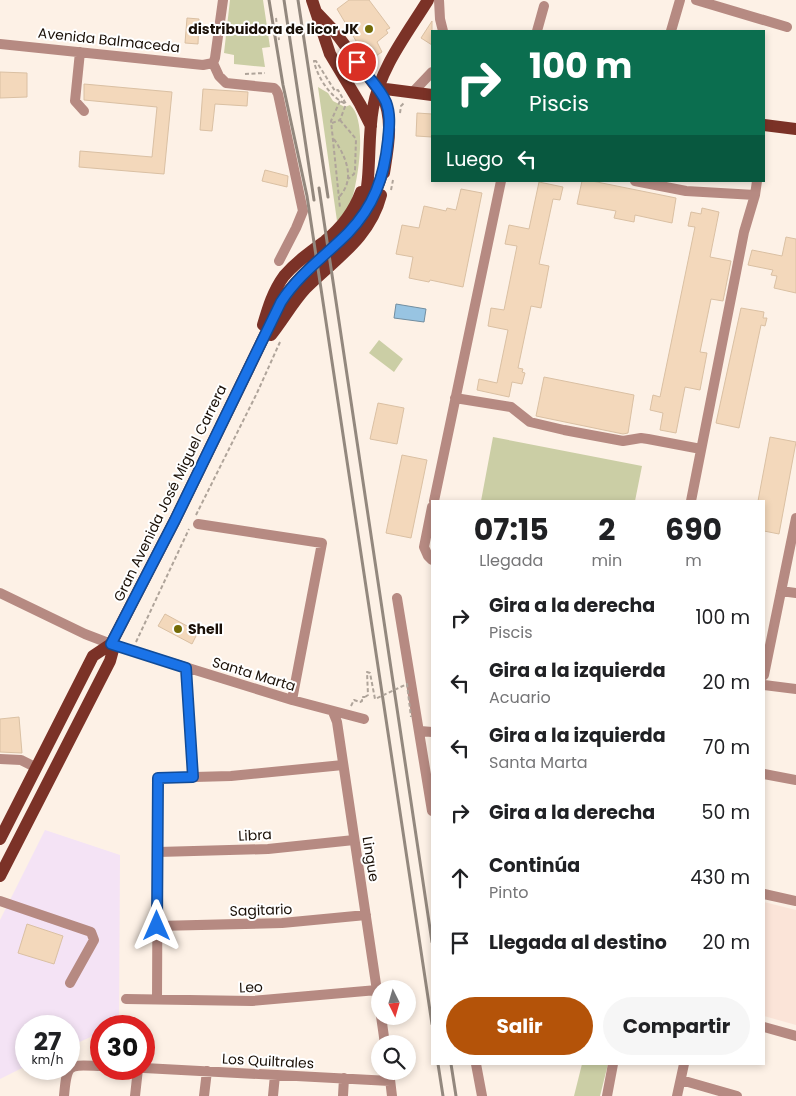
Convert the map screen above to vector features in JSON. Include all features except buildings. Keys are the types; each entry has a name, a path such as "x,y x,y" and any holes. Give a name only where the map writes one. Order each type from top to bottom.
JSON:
{"main road":[{"path":"312,0 330,54 366,113 371,126"},
{"name":"Gran Avenida José Miguel Carrera","path":"360,218 368,185 371,126 378,88 390,62 428,0"},
{"name":"Gran Avenida José Miguel Carrera","path":"254,355 306,289 348,250 368,227 377,208 386,165 389,114 386,102 378,88 335,32 317,13"},
{"path":"378,88 431,95"},
{"path":"765,128 796,129"},
{"name":"Gran Avenida José Miguel Carrera","path":"0,839 93,656 111,644 175,520 254,355 287,293 306,270 341,240 360,218 377,190 386,165"},
{"name":"Gran Avenida José Miguel Carrera","path":"254,355 275,290 284,276 334,233 350,214 361,194 369,166"},
{"name":"Gran Avenida José Miguel Carrera","path":"0,876 110,661 113,650 111,644"}],"street":[{"path":"223,0 216,58 213,63 219,76 226,83 274,88 278,94 303,211 279,261"},
{"path":"439,0 443,30"},
{"path":"671,30 680,0"},
{"path":"696,0 787,27"},
{"path":"537,30 544,6"},
{"name":"Avenida Balmaceda","path":"0,44 203,65 213,63"},
{"path":"80,52 75,101 84,111"},
{"path":"412,93 431,73"},
{"path":"434,500 501,182"},
{"path":"640,182 686,191 755,195"},
{"path":"691,500 744,232 755,195 756,182"},
{"path":"456,398 511,407 530,422 564,430 623,441 648,438 701,448"},
{"path":"431,512 424,547 431,559"},
{"path":"765,670 796,518"},
{"path":"195,521 322,543 292,700"},
{"path":"781,591 796,593"},
{"name":"Santa Marta","path":"0,593 85,634 111,644 292,700 364,719"},
{"path":"397,598 431,804"},
{"path":"186,668 193,777"},
{"path":"765,685 796,689"},
{"name":"Lingue","path":"333,712 337,722 376,980"},
{"path":"420,731 431,732"},
{"path":"0,760 22,760 35,767"},
{"path":"157,999 158,778 267,773 343,765"},
{"path":"765,774 796,780"},
{"name":"Libra","path":"158,852 268,849 354,840"},
{"path":"765,894 796,901"},
{"path":"0,901 91,932 94,940 70,984"},
{"name":"Sagitario","path":"157,926 282,923 366,915"},
{"name":"Leo","path":"126,998 252,1001 371,991"},
{"path":"765,1027 796,1036"},
{"path":"64,1096 66,1075 70,1068 78,1065 90,1066"},
{"path":"476,1065 482,1096"},
{"path":"607,1096 613,1065"},
{"path":"678,1096 684,1065"},
{"name":"Los Quiltrales","path":"155,1069 344,1078 371,1077"},
{"path":"204,1096 207,1071"},
{"path":"273,1096 275,1075"},
{"path":"343,1096 344,1078"},
{"path":"135,1096 137,1080"},
{"path":"390,1080 392,1096"},
{"path":"681,1080 737,1096"}],"path":[{"path":"276,18 280,40"},
{"path":"314,61 316,61 335,91 338,90 346,104 340,102 332,94 316,70 314,61"},
{"path":"238,75 265,73"},
{"path":"340,102 331,117 331,124 341,215"},
{"path":"331,124 340,120 346,104"},
{"path":"340,120 356,139 355,170 354,174 348,179"},
{"path":"332,137 345,158 348,179 347,188 339,198"},
{"path":"132,650 281,341"},
{"path":"365,697 368,695 367,672 370,673 375,699 407,684 410,718"}],"shaded area":[{"path":"45,830 120,855 119,1015 90,1015 90,1037 80,1042 80,1015 15,1015 15,1072 0,1079 0,920"},
{"path":"765,902 796,910 796,1025 765,1016"}],"green space":[{"path":"230,0 263,0 270,47 262,48 265,67 234,64 234,55 224,53"},
{"path":"318,87 328,93 333,101 345,107 350,105 359,124 359,166 354,192 348,208 337,221"},
{"path":"379,340 403,359 394,372 369,353"},
{"path":"493,437 642,466 635,500 481,500"},
{"path":"582,1065 608,1065 600,1096 574,1096"}],"water":[{"path":"396,304 426,309 424,322 394,318"}],"railway":[{"path":"269,0 283,85 307,196 431,1017"},
{"path":"284,0 314,200"},
{"path":"298,0 328,197"},
{"path":"319,188 431,935"},
{"path":"438,1065 443,1096"},
{"path":"451,1065 456,1096"}],"place":[{"name":"distribuidora de licor JK","path":"369,29"},
{"name":"Shell","path":"178,629"}],"route":[{"path":"157,926 158,778 193,777 186,668 111,644 175,520 281,302 299,277 354,226 367,209 377,190 386,165 389,114 386,102 378,88 357,62"}]}
